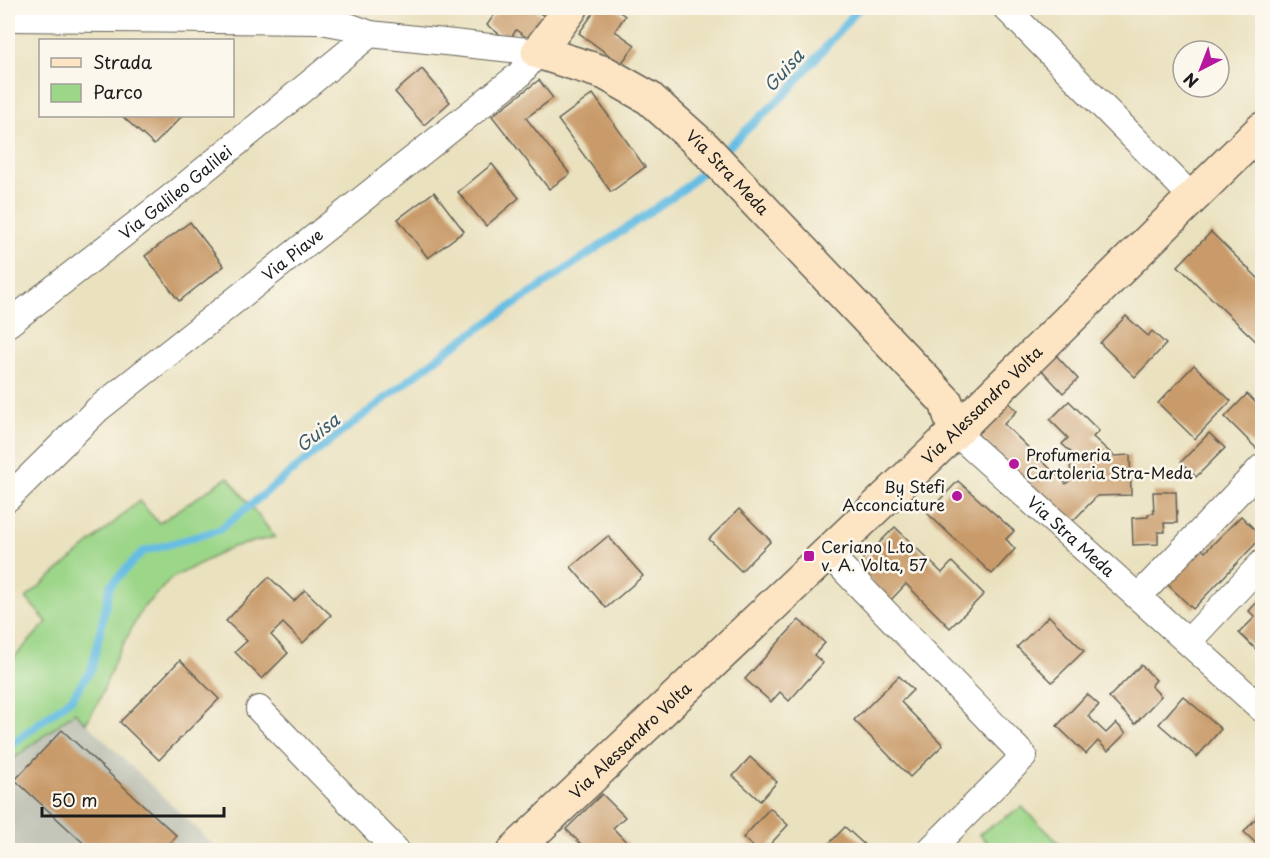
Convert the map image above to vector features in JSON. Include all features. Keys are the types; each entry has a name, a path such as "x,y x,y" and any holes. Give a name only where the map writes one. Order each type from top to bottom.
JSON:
{"street":[{"name":"Via Piave","path":"8,498 98,409 519,75 571,8"},
{"path":"1006,8 1193,198"},
{"name":"Via Stra Meda","path":"8,18 321,21 348,26 369,34 538,52 606,73 649,98 704,147 946,402 955,432 1188,642 1258,695"},
{"name":"Via Galileo Galilei","path":"8,324 170,198 369,34"},
{"name":"Via Alessandro Volta","path":"515,850 955,432 1263,129"},
{"path":"1138,597 1263,467"},
{"path":"828,554 1024,756 930,850"},
{"path":"1188,642 1263,563"},
{"path":"259,709 396,850"}],"shaded area":[{"path":"75,712 219,850 8,850 8,763"}],"green space":[{"path":"228,477 275,537 232,547 172,578 142,609 116,658 99,701 86,723 75,712 8,763 8,664 47,622 26,598 139,501 159,523"},
{"path":"1022,807 1066,850 995,850 979,834"}],"building":[{"path":"499,8 524,8 529,11 532,8 549,19 533,42 516,30 509,41 487,25"},
{"path":"597,8 614,8 625,16 615,31 635,45 621,64 579,33"},
{"path":"928,8 947,8 937,17"},
{"path":"422,69 450,102 424,125 395,92"},
{"path":"539,80 553,98 526,118 570,174 549,189 492,116"},
{"path":"593,94 645,167 611,192 558,120"},
{"path":"123,117 181,117 154,145"},
{"path":"492,164 519,198 486,226 458,192"},
{"path":"434,192 464,231 428,258 398,219"},
{"path":"190,222 224,266 179,301 145,256"},
{"path":"1211,232 1262,282 1261,346 1178,266"},
{"path":"1126,316 1148,336 1152,331 1166,344 1135,377 1100,343"},
{"path":"1053,352 1078,379 1063,393 1038,366"},
{"path":"1194,365 1231,401 1195,439 1158,403"},
{"path":"1247,394 1262,409 1261,453 1225,417"},
{"path":"1005,399 1017,411 1004,424 1066,484 1071,479 1070,458 1076,457 1062,444 1068,438 1050,420 1069,401 1099,431 1093,437 1114,456 1130,455 1131,495 1097,496 1071,523 973,430"},
{"path":"1209,433 1225,448 1196,477 1181,462"},
{"path":"958,481 1014,531 1006,539 1015,549 992,574 927,513"},
{"path":"1153,492 1176,492 1177,523 1164,523 1165,532 1158,532 1158,544 1133,545 1132,518 1148,517 1148,514 1154,513"},
{"path":"739,509 771,541 741,571 709,539"},
{"path":"1241,516 1262,537 1193,609 1166,583 1200,547 1205,552"},
{"path":"895,527 942,573 952,562 984,594 950,628 906,584 890,601 856,566"},
{"path":"608,536 643,576 606,608 571,567"},
{"path":"269,577 294,601 305,590 331,615 303,643 283,623 271,635 288,653 262,679 235,652 247,641 226,621"},
{"path":"1262,596 1262,655 1239,633 1255,617 1249,611"},
{"path":"1049,616 1084,651 1052,682 1017,647"},
{"path":"799,620 825,643 814,655 823,663 789,701 780,692 771,702 745,679"},
{"path":"180,660 219,699 159,760 120,722"},
{"path":"1141,665 1156,680 1151,686 1161,696 1135,724 1109,697"},
{"path":"899,676 913,690 901,702 943,745 910,777 854,720"},
{"path":"1087,694 1099,705 1088,716 1106,733 1116,723 1126,733 1108,751 1098,741 1086,754 1057,726"},
{"path":"1183,696 1221,729 1197,757 1159,724"},
{"path":"62,730 177,836 163,850 91,850 15,780"},
{"path":"750,757 777,782 760,801 733,776"},
{"path":"602,794 625,817 613,828 634,850 587,850 566,829"},
{"path":"770,808 788,825 765,850 757,850 743,838"},
{"path":"1262,811 1262,849 1244,832"},
{"path":"845,827 870,850 823,850"}],"waterway":[{"name":"Guisa","path":"726,149 788,91 859,8"},
{"name":"Guisa","path":"8,747 72,698 92,668 110,586 142,552 219,530 449,349 682,190 704,170"}],"place":[{"name":"Profumeria Cartoleria Stra-Meda","path":"1014,464"},
{"name":"By Stefi Acconciature","path":"957,496"},
{"name":"Ceriano L.to v. A. Volta, 57","path":"809,556"}]}
